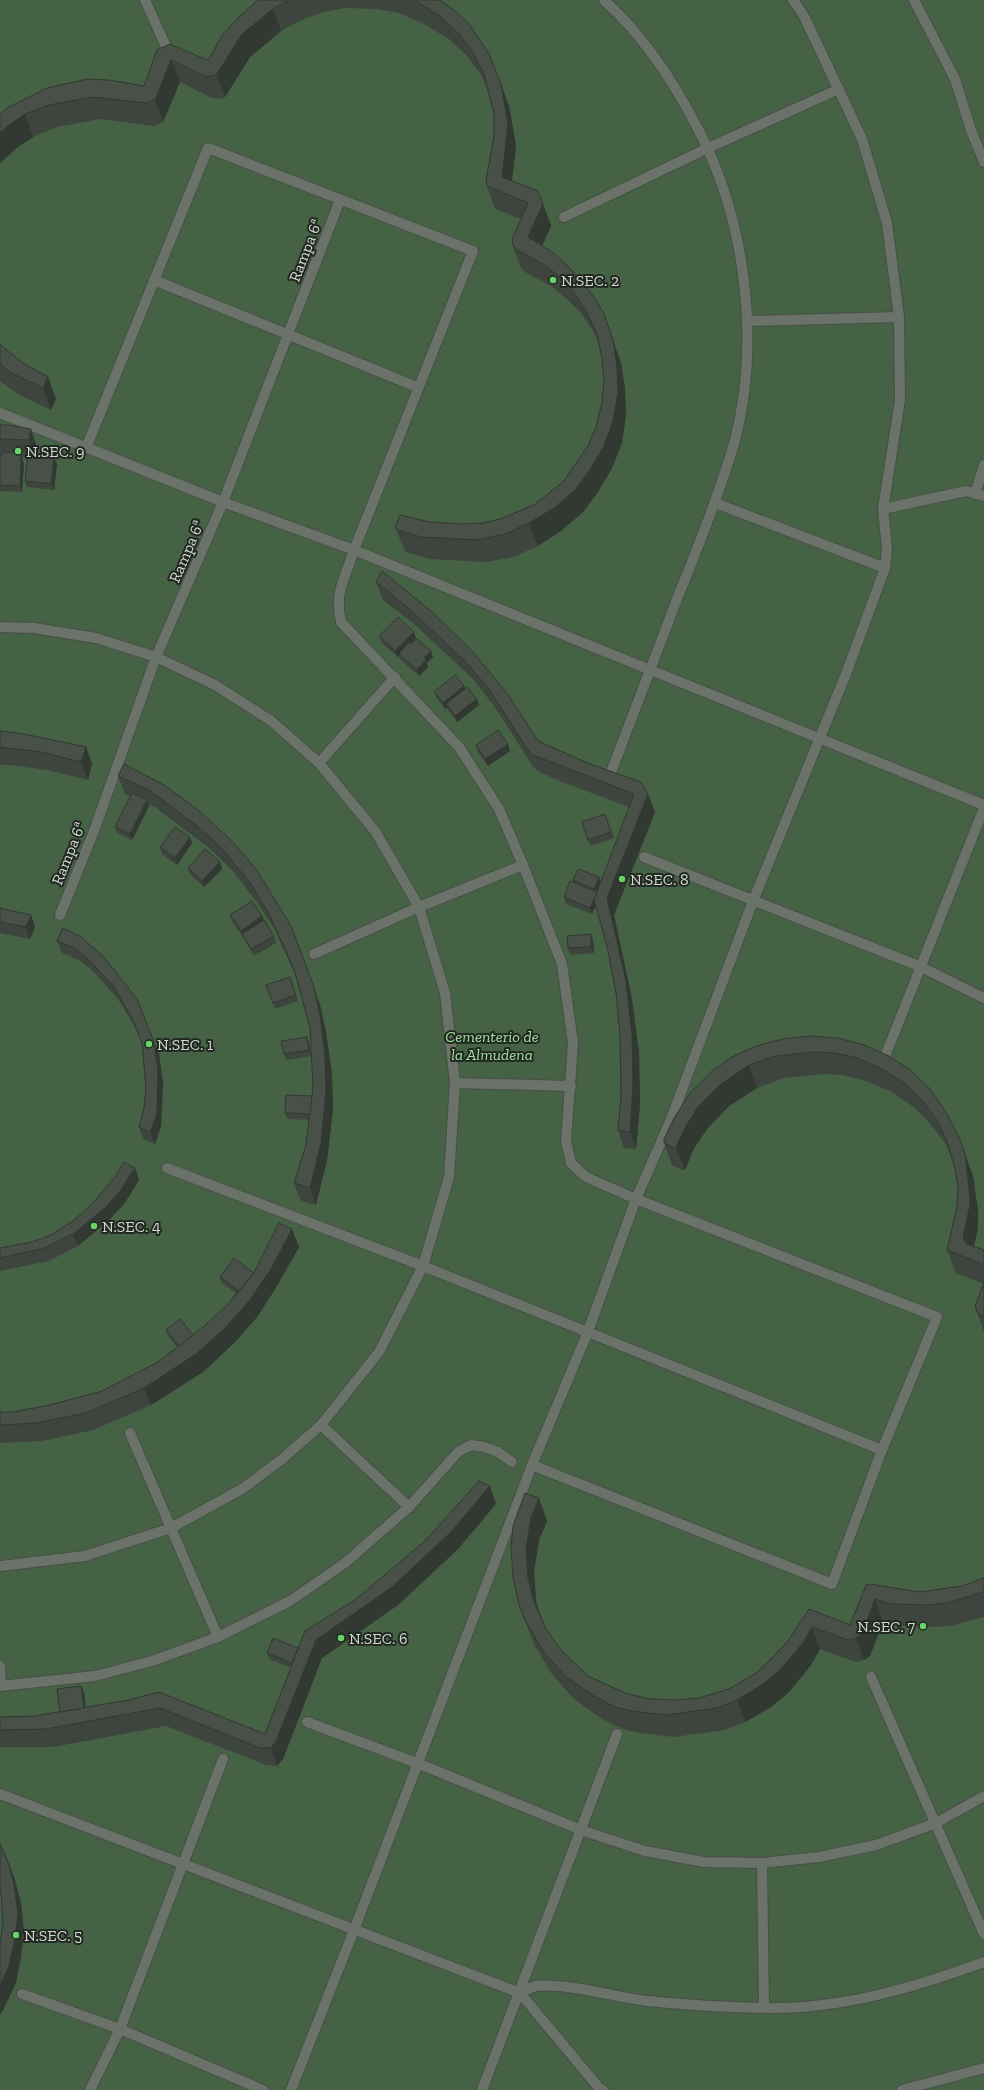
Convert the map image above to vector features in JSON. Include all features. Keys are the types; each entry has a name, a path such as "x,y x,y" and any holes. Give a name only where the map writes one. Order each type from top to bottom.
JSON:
{"lane":[{"path":"145,0 168,51"},
{"path":"291,2090 354,1930 532,1465 587,1334 636,1199 671,1119 753,901 821,738 885,568 887,549 883,509 900,400 898,317 887,223 862,139 804,16 793,0"},
{"path":"914,0 928,23 955,79 971,130 984,162"},
{"path":"608,1 648,47 672,82 708,148 729,202 740,261 748,321 746,378 735,435 715,503 610,775"},
{"path":"564,217 708,148 839,89"},
{"path":"86,448 208,148 473,251 354,550 340,588 337,607 341,622 395,677 459,748 499,809 523,865 562,964 573,1043 566,1141 571,1163 586,1177 636,1199 937,1317 882,1450 832,1584 532,1465"},
{"name":"Rampa 6ª","path":"60,915 94,831 156,657 223,502 340,200"},
{"path":"154,280 418,387"},
{"path":"748,321 898,317"},
{"path":"0,413 223,502 354,550 821,738 984,806 919,966 882,1064"},
{"path":"883,509 966,492 979,495 984,465"},
{"path":"715,503 885,568"},
{"path":"0,627 34,628 96,638 156,657 215,685 270,720 319,763 375,831 419,907 444,993 455,1084 449,1176 423,1266 379,1352 321,1425 281,1460 242,1489 172,1528 85,1556 0,1566"},
{"path":"319,763 395,677"},
{"path":"644,857 919,966 984,998"},
{"path":"314,954 419,907 523,865"},
{"path":"455,1084 571,1086"},
{"path":"167,1168 423,1266 587,1334 882,1450"},
{"path":"321,1425 409,1507"},
{"path":"130,1433 218,1637"},
{"path":"0,1666 1,1686 95,1676 152,1661 218,1637 296,1596 345,1563 409,1507 458,1452 472,1445 498,1452 512,1462"},
{"path":"871,1677 984,1934"},
{"path":"307,1722 417,1763 581,1830 645,1851 704,1862 762,1863 819,1857 876,1846 936,1823 984,1796"},
{"path":"482,2090 617,1734"},
{"path":"90,2090 120,2029 223,1759"},
{"path":"0,1794 520,1993 601,2090"},
{"path":"762,1863 764,2008"},
{"path":"520,1993 536,1986 577,1988 620,1997 690,2006 764,2008 824,2004 889,1993 940,1978 984,1962"},
{"path":"22,1994 120,2029 263,2090"},
{"path":"902,2090 984,2068"}],"green space":[{"name":"Cementerio de la Almudena","path":"0,0 984,0 984,2090 0,2090"}],"building":[{"path":"258,0 289,0 273,9 242,34 217,74 212,76 204,76 171,60 155,100 146,103 93,97 49,105 25,114 0,133 0,114 9,107 47,88 87,79 109,80 144,86 157,50 170,44 207,60 209,59 223,34"},
{"path":"413,0 440,0 469,24 489,54 501,84 508,124 502,177 538,191 543,204 528,237 552,252 568,266 594,297 604,314 613,340 617,367 618,392 613,421 604,446 590,470 575,490 554,508 529,523 505,534 478,540 421,537 397,530 395,527 400,515 430,522 461,524 483,523 500,519 534,505 563,482 588,446 596,427 602,402 604,381 602,359 597,334 585,309 573,291 561,278 543,264 517,250 513,246 512,239 528,203 487,186 486,180 494,136 494,114 484,74 472,51 458,33 441,17"},
{"path":"0,344 26,365 48,377 43,388 10,372 0,364"},
{"path":"0,425 31,429 29,440 0,439"},
{"path":"3,452 17,453 17,455 21,456 20,486 0,485 0,455 2,455"},
{"path":"28,454 54,458 51,484 25,481"},
{"path":"382,571 431,611 471,650 507,693 538,741 590,764 641,782 648,794 607,898 626,981 632,1035 633,1086 630,1132 618,1130 621,1096 620,1034 616,993 607,946 594,900 634,794 533,755 528,750 488,688 466,662 406,606 376,582"},
{"path":"398,617 414,632 395,651 379,636"},
{"path":"417,639 431,651 424,658 426,660 417,670 399,654 409,642 411,644"},
{"path":"455,675 464,686 443,703 434,692"},
{"path":"467,687 477,699 455,716 446,704"},
{"path":"498,730 508,744 485,759 476,745"},
{"path":"0,731 24,734 86,747 81,762 41,752 0,747"},
{"path":"124,764 164,785 197,809 231,840 256,869 291,926 314,987 320,1015 325,1057 326,1091 321,1143 310,1188 294,1183 306,1145 313,1086 310,1028 294,969 268,912 251,884 225,852 201,829 149,790 118,776"},
{"path":"132,793 147,800 130,834 115,827"},
{"path":"605,814 611,832 588,840 582,822"},
{"path":"175,827 190,837 175,858 160,847"},
{"path":"205,849 220,862 202,881 188,868"},
{"path":"578,869 599,877 594,889 573,880"},
{"path":"570,881 597,892 590,908 564,897"},
{"path":"252,901 262,916 241,931 230,915"},
{"path":"0,908 31,915 26,927 0,922"},
{"path":"264,920 274,936 251,949 242,934"},
{"name":"N.SEC. 1","path":"63,928 81,937 104,957 137,999 154,1042 158,1071 157,1114 150,1132 139,1127 144,1108 146,1088 142,1043 134,1022 114,987 87,958 74,948 57,941"},
{"path":"591,934 591,947 568,948 567,936"},
{"path":"290,977 296,995 273,1003 266,985"},
{"path":"810,1036 838,1038 864,1045 889,1056 909,1069 930,1089 945,1111 958,1135 965,1154 970,1205 963,1238 967,1244 984,1250 984,1265 947,1250 957,1207 958,1187 948,1144 937,1120 920,1098 904,1083 884,1070 858,1058 835,1053 815,1052 776,1056 749,1065 721,1084 698,1107 686,1126 676,1147 674,1148 664,1143 664,1139 674,1118 691,1092 712,1071 732,1057 756,1046 783,1039"},
{"path":"307,1037 309,1050 284,1054 281,1041"},
{"path":"286,1095 312,1096 310,1114 285,1113"},
{"path":"124,1162 135,1168 120,1191 106,1207 73,1234 45,1248 0,1258 0,1248 32,1242 51,1235 73,1221 90,1206 115,1177"},
{"path":"279,1223 292,1229 271,1269 250,1300 228,1325 196,1354 144,1388 86,1413 36,1423 0,1425 0,1412 13,1412 50,1405 102,1391 158,1362 209,1322 229,1303 254,1273"},
{"path":"234,1258 254,1273 239,1291 220,1277"},
{"path":"984,1283 984,1317 977,1312 975,1306"},
{"path":"180,1319 193,1335 179,1346 166,1330"},
{"path":"479,1481 490,1486 451,1532 392,1587 316,1640 276,1741 271,1748 260,1748 160,1708 46,1729 0,1730 0,1717 35,1716 128,1700 159,1692 265,1734 305,1631 355,1600 425,1541"},
{"path":"525,1493 539,1498 531,1518 526,1549 528,1578 534,1602 546,1629 561,1650 588,1676 625,1693 650,1699 676,1700 699,1698 729,1689 755,1674 773,1657 788,1641 809,1609 850,1625 866,1585 869,1584 920,1592 962,1586 984,1578 984,1591 947,1603 928,1605 891,1604 875,1599 862,1634 856,1638 848,1640 812,1627 803,1643 781,1669 763,1684 737,1700 717,1708 666,1715 631,1711 615,1707 594,1696 566,1677 543,1651 526,1622 519,1605 513,1577 511,1548 513,1526"},
{"path":"273,1638 298,1648 292,1663 267,1653"},
{"path":"81,1686 84,1708 60,1712 57,1689"},
{"path":"0,1844 7,1859 14,1884 18,1913 15,1939 9,1966 0,1986 0,1944 3,1922 0,1890"}],"place":[{"name":"N.SEC. 2","path":"553,280"},
{"name":"N.SEC. 9","path":"18,451"},
{"name":"N.SEC. 8","path":"622,879"},
{"name":"N.SEC. 1","path":"149,1044"},
{"name":"N.SEC. 4","path":"94,1226"},
{"name":"N.SEC. 7","path":"923,1626"},
{"name":"N.SEC. 6","path":"341,1638"},
{"name":"N.SEC. 5","path":"16,1935"}]}
